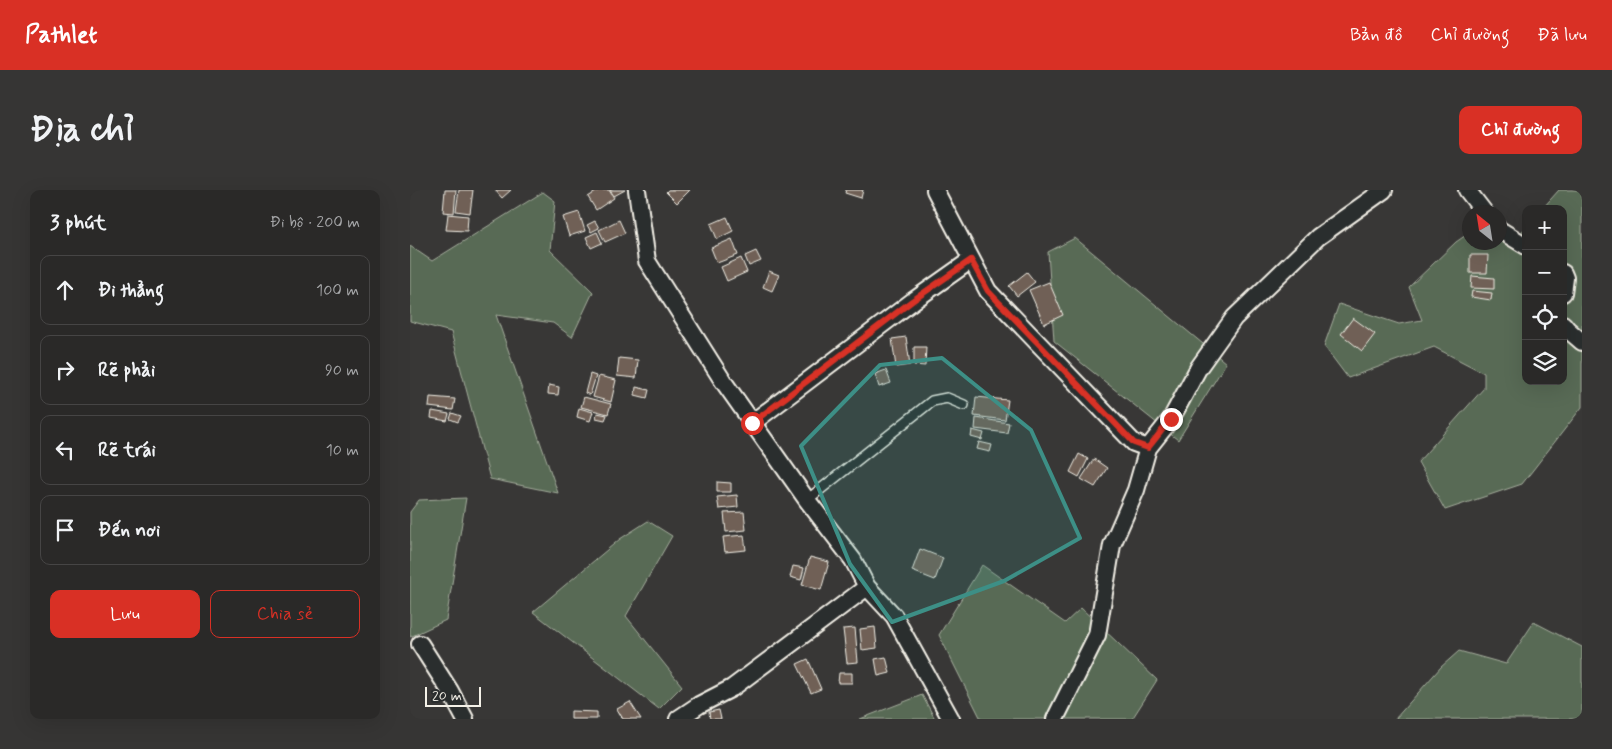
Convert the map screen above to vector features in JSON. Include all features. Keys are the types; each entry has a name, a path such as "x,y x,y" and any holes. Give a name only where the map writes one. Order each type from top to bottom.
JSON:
{"street":[{"path":"637,190 647,261 752,423 853,560 867,587 894,616 951,719"},
{"path":"935,190 988,291 1134,443 1148,448"},
{"path":"1055,719 1097,635 1112,545 1136,490 1148,448 1171,419 1199,366 1234,318 1318,238 1384,190"},
{"path":"1467,190 1479,205"},
{"path":"1507,234 1522,244"},
{"path":"752,423 912,301 971,260"},
{"path":"1567,329 1582,342"},
{"path":"678,719 699,705 732,688 867,587"},
{"path":"420,644 450,691 465,719"}],"lane":[{"path":"807,500 932,401 947,398 964,405"}],"highlighted area":[{"path":"942,358 1031,430 1080,538 1004,581 892,622 850,564 801,446 880,365"}],"green space":[{"path":"1559,190 1582,190 1582,407 1522,484 1445,510 1418,462 1484,388 1484,373 1434,347 1348,378 1324,346 1339,304 1399,324 1422,320 1409,287 1462,238 1462,250 1507,250 1507,229 1519,235 1522,232 1522,385 1567,385 1567,205 1546,205"},
{"path":"543,192 555,201 550,250 593,292 572,337 553,323 496,315 558,493 490,479 451,332 410,321 410,246 432,261"},
{"path":"1075,238 1226,363 1178,440 1054,341 1048,252"},
{"path":"466,498 446,620 410,637 410,512 419,500"},
{"path":"648,521 672,536 626,616 682,686 659,709 533,612 620,539"},
{"path":"982,565 1065,623 1081,608 1157,680 1132,719 981,719 939,635"},
{"path":"1534,622 1582,647 1582,719 1395,719 1441,667 1459,651 1506,664"},
{"path":"922,695 935,719 860,719"}],"building":[{"path":"445,190 456,190 454,213 443,212"},
{"path":"459,190 473,190 470,213 456,211"},
{"path":"495,190 511,190 502,198"},
{"path":"599,190 609,190 614,198 596,210 588,197"},
{"path":"610,190 625,190 614,196"},
{"path":"668,190 690,190 677,203 666,192"},
{"path":"846,190 863,190 861,198 845,193"},
{"path":"579,212 585,231 569,236 563,217"},
{"path":"448,214 468,216 467,231 446,230"},
{"path":"727,217 733,231 717,239 711,224"},
{"path":"619,220 625,233 605,242 599,230"},
{"path":"595,221 599,228 591,232 587,225"},
{"path":"597,232 602,243 591,248 586,237"},
{"path":"732,239 738,255 717,263 711,248"},
{"path":"756,251 761,261 749,266 745,256"},
{"path":"1470,255 1488,255 1487,273 1470,273"},
{"path":"741,258 747,272 727,281 721,267"},
{"path":"769,271 779,275 772,291 763,287"},
{"path":"1027,272 1035,282 1017,296 1009,286"},
{"path":"1472,276 1494,278 1494,289 1471,288"},
{"path":"1049,282 1063,315 1044,324 1029,290"},
{"path":"1472,291 1492,293 1491,300 1471,297"},
{"path":"1353,318 1375,334 1362,351 1341,334"},
{"path":"906,337 910,365 896,367 892,339"},
{"path":"914,347 926,347 925,366 914,365"},
{"path":"619,358 638,360 636,378 617,376"},
{"path":"886,370 891,383 879,387 875,374"},
{"path":"590,374 596,376 590,395 585,393"},
{"path":"599,376 616,380 611,402 593,397"},
{"path":"549,385 559,387 558,395 548,394"},
{"path":"636,387 649,390 647,398 635,395"},
{"path":"430,397 455,399 453,410 429,407"},
{"path":"584,397 611,404 608,414 581,407"},
{"path":"976,397 1008,400 1005,420 974,416"},
{"path":"579,408 593,412 590,421 577,417"},
{"path":"432,411 449,414 447,421 431,418"},
{"path":"452,413 461,416 458,422 450,419"},
{"path":"597,413 607,415 605,420 596,418"},
{"path":"976,418 1009,423 1007,433 975,429"},
{"path":"972,430 984,433 982,440 971,437"},
{"path":"979,442 992,445 990,452 977,449"},
{"path":"1079,454 1088,459 1079,477 1070,472"},
{"path":"1094,459 1107,468 1095,487 1081,479"},
{"path":"717,482 731,483 731,492 717,492"},
{"path":"737,495 738,507 719,509 717,497"},
{"path":"744,512 746,530 726,532 724,513"},
{"path":"744,535 746,550 725,552 723,537"},
{"path":"920,549 943,558 935,580 912,571"},
{"path":"810,557 829,562 821,590 802,585"},
{"path":"793,566 804,568 801,580 790,577"},
{"path":"875,627 877,648 862,650 860,629"},
{"path":"855,628 858,662 847,663 843,629"},
{"path":"886,657 890,673 878,676 875,659"},
{"path":"808,659 821,689 811,693 797,664"},
{"path":"839,673 852,673 852,683 838,683"},
{"path":"630,702 641,719 623,719 617,709"},
{"path":"719,710 721,719 710,719 709,712"},
{"path":"571,711 597,712 597,719 571,719"}],"route":[{"path":"752,423 912,301 971,260 988,291 1134,443 1148,448 1171,419"}]}
